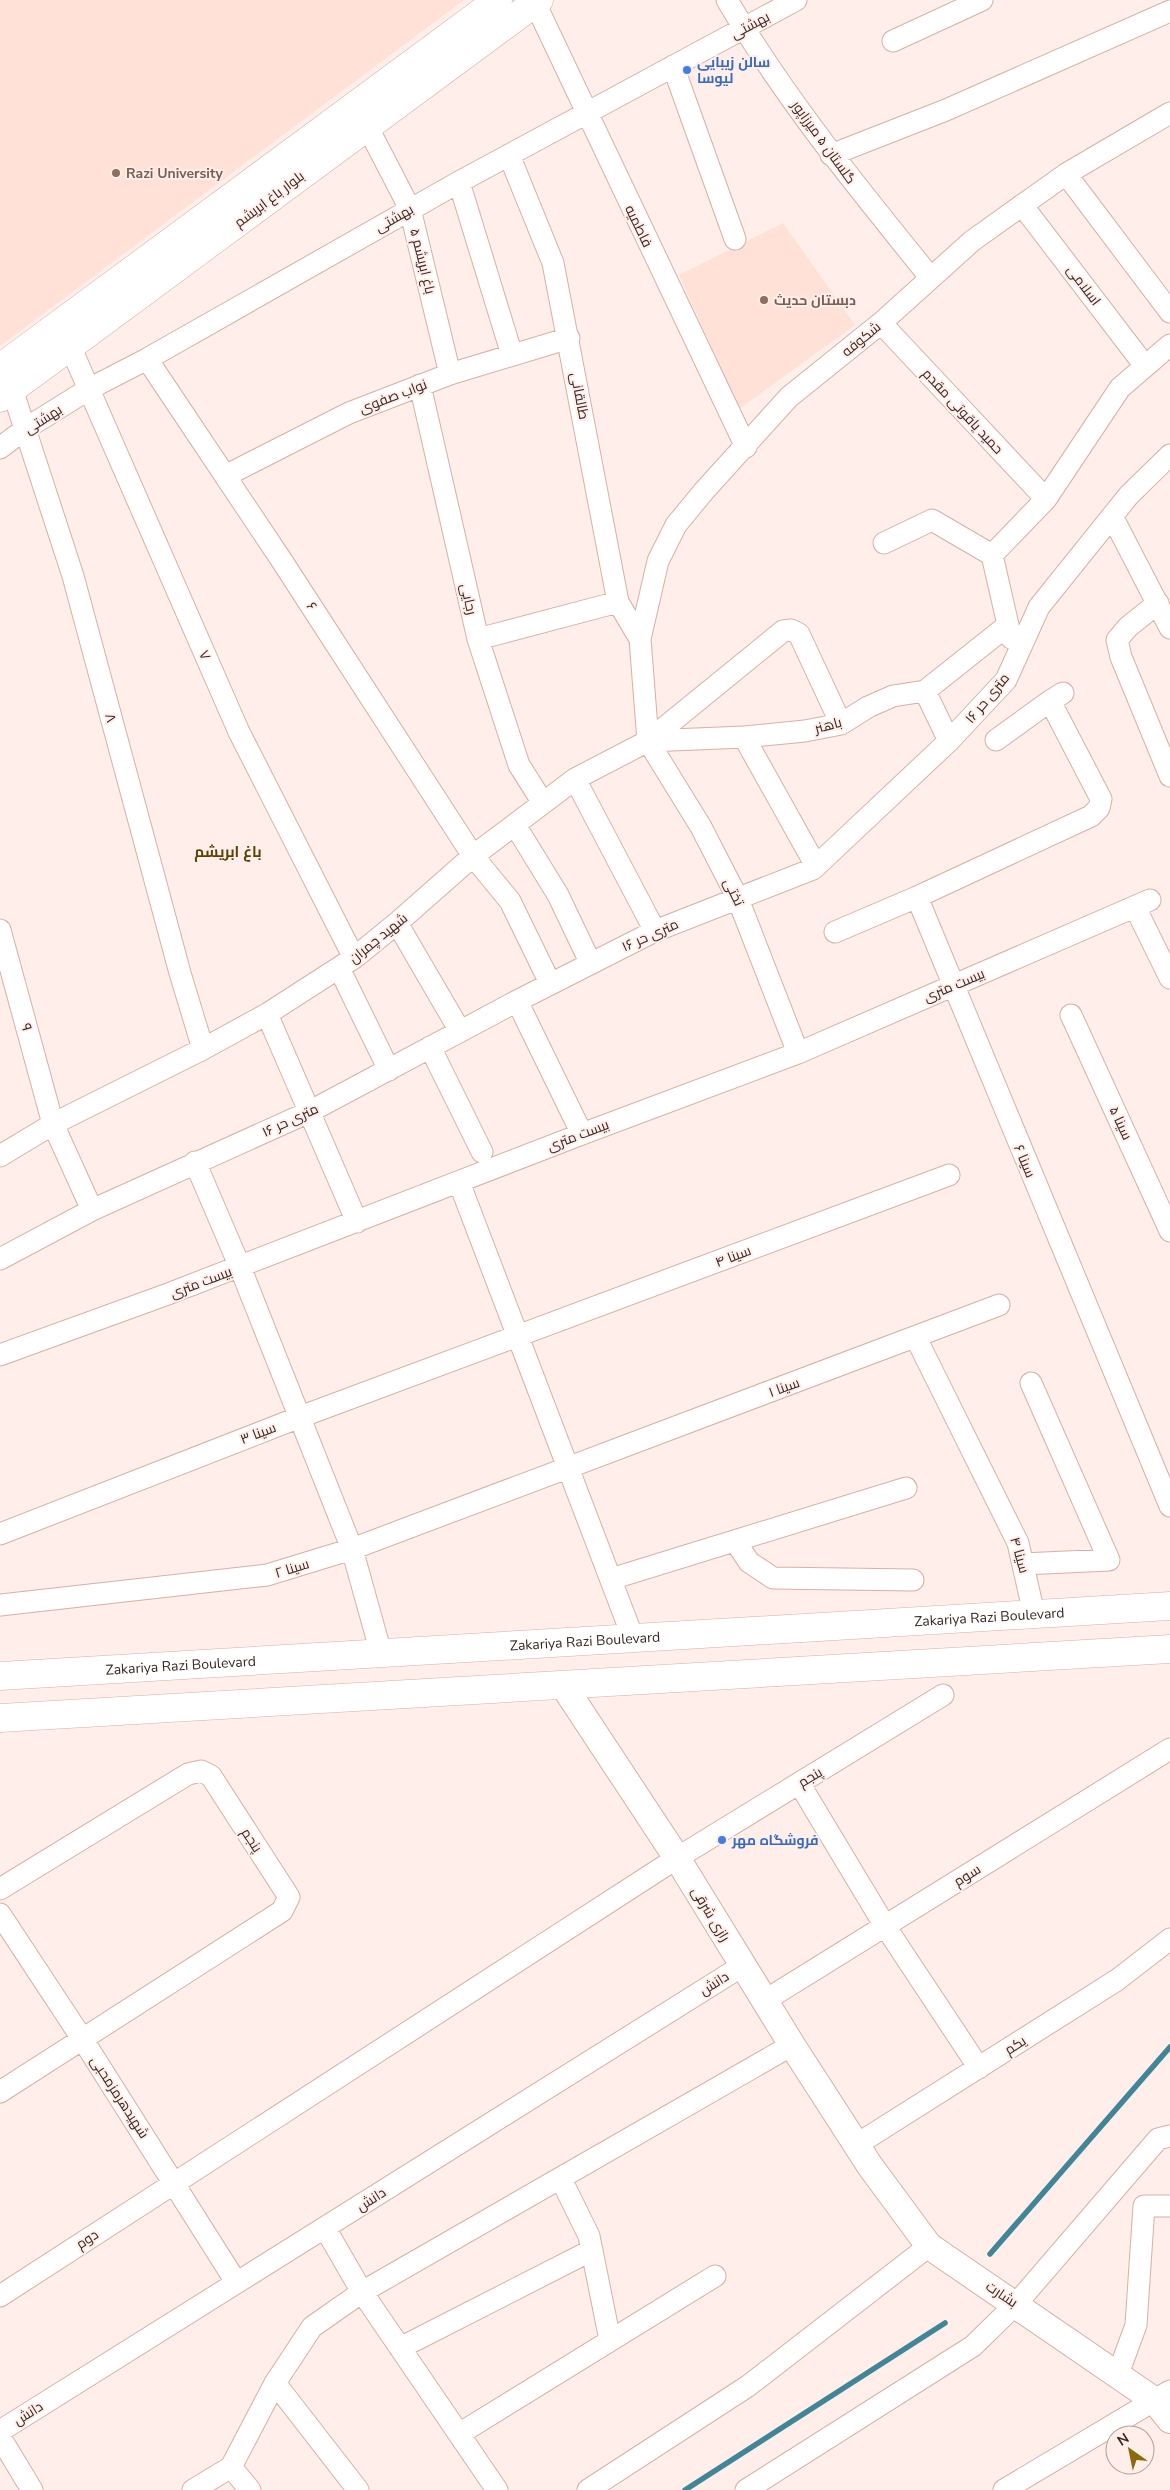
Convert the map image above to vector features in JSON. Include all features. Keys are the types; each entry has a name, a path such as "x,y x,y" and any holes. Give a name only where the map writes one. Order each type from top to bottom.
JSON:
{"main road":[{"name":"بلوار باغ ابریشم","path":"4,385 498,0"},
{"name":"بلوار باغ ابریشم","path":"4,385 70,346 537,2"},
{"name":"Zakariya Razi Boulevard","path":"0,1676 562,1644 633,1638 1170,1606"},
{"path":"562,1644 563,1685"},
{"path":"0,1718 1170,1649"}],"street":[{"name":"گلستان ۵ میرزاپور","path":"728,0 744,28 831,155 930,277"},
{"name":"بهشتی","path":"0,448 25,429 89,389 147,359 459,182 796,0"},
{"path":"893,41 982,0"},
{"name":"فاطمیه","path":"537,2 586,114 746,447"},
{"path":"831,155 946,110 1170,11"},
{"path":"673,66 735,239"},
{"name":"شکوفه","path":"640,639 658,561 676,526 789,397 881,323 972,241 1066,174 1170,113"},
{"name":"باغ ابریشم ۵","path":"367,126 410,209 450,374"},
{"name":"طالقانی","path":"509,155 553,263 569,338 618,602 640,639"},
{"path":"1066,174 1170,312"},
{"path":"459,182 512,355"},
{"name":"اسلامی","path":"1022,205 1146,366"},
{"name":"حمید یاقوتی مقدم","path":"881,323 1046,498"},
{"name":"نواب صفوی","path":"225,476 349,413 450,374 569,338"},
{"path":"992,555 1046,498 1120,388 1170,345"},
{"name":"۷","path":"70,346 238,732 347,963 388,1070"},
{"name":"۶","path":"147,359 473,856 510,901 550,983"},
{"name":"۸","path":"4,385 25,429 73,576 177,964 203,1049"},
{"name":"رجایی","path":"420,385 478,639 519,765 543,803"},
{"name":"۱۶ متری حر","path":"0,1259 92,1210 309,1112 590,962 655,931 816,866 948,742 1006,680 1039,607 1129,494 1170,456"},
{"path":"1112,516 1170,628"},
{"path":"884,543 932,520 992,555 1016,658"},
{"path":"478,639 618,602"},
{"path":"1158,603 1128,627 1117,640 1122,657 1170,776"},
{"name":"باهنر","path":"648,741 744,737 805,731 841,724 868,707 893,696 925,691 1008,625"},
{"path":"648,741 783,631 791,630 799,634 841,724"},
{"path":"640,639 648,741"},
{"path":"925,691 948,742"},
{"path":"835,932 917,897 1091,816 1098,808 1101,799 1057,697 996,740"},
{"path":"744,737 816,866"},
{"name":"شهید چمران","path":"0,1156 53,1124 203,1049 267,1014 347,963 397,923 473,856 575,779 648,741"},
{"name":"تختی","path":"648,741 700,827 738,899 798,1053"},
{"path":"575,779 655,931"},
{"path":"515,824 558,895 590,962"},
{"name":"سینا ۶","path":"917,897 952,986 1170,1506"},
{"name":"بیست متری","path":"0,1355 240,1267 582,1134 798,1053 1143,904 1170,978"},
{"path":"397,923 460,1031"},
{"name":"۹","path":"0,930 53,1124 92,1210"},
{"path":"517,1001 582,1134"},
{"path":"267,1014 357,1222"},
{"name":"سینا ۵","path":"1071,1015 1170,1232"},
{"path":"430,1047 482,1152"},
{"path":"195,1162 240,1267 352,1549 381,1653"},
{"name":"سینا ۴","path":"518,1337 949,1175"},
{"path":"459,1182 633,1638"},
{"name":"۱ سینا","path":"568,1467 916,1338 999,1305"},
{"name":"سینا ۳","path":"0,1534 300,1417 518,1337"},
{"name":"سینا ۴","path":"916,1338 1018,1543 1034,1614"},
{"path":"1023,1564 1108,1560 1031,1383"},
{"name":"سینا ۲","path":"0,1605 267,1575 352,1549 568,1467"},
{"path":"611,1580 906,1488"},
{"path":"735,1541 749,1562 773,1578 914,1580"},
{"name":"رازی شرقی","path":"563,1685 677,1858 742,1966 856,2145"},
{"name":"پنجم","path":"175,2183 677,1858 943,1695"},
{"name":"سوم","path":"764,2001 1170,1749"},
{"name":"پنجم","path":"0,1889 188,1774 201,1772 211,1776 289,1897 282,1911 83,2040"},
{"path":"799,1784 885,1926 979,2068"},
{"name":"شهیدهرمزمحبی","path":"0,1914 175,2183 236,2282"},
{"name":"یکم","path":"856,2145 1117,1980 1170,1939"},
{"name":"دانش","path":"0,2431 742,1966"},
{"path":"0,2092 83,2040"},
{"path":"193,2490 230,2467 275,2383 312,2327 362,2292 792,2045"},
{"path":"746,2490 973,2346 1016,2304 1158,2140 1170,2136"},
{"name":"بشارت","path":"856,2145 929,2246 1118,2374 1162,2395 1170,2420"},
{"path":"561,2179 590,2236 610,2340"},
{"name":"دوم","path":"0,2296 175,2183"},
{"path":"1118,2374 1136,2325 1144,2206 1170,2206"},
{"path":"325,2228 362,2292 497,2490"},
{"path":"588,2490 748,2386 929,2246"},
{"path":"400,2348 592,2250"},
{"path":"459,2434 715,2276"},
{"path":"275,2383 358,2490"},
{"path":"1004,2490 1162,2395"},
{"path":"0,2437 32,2490"},
{"path":"230,2467 250,2490"}],"shaded area":[{"name":"Razi University","path":"0,0 464,0 0,346"},
{"name":"دبستان حدیث","path":"783,223 855,325 739,409 679,275"}],"waterway":[{"path":"990,2254 1170,2047"},
{"path":"685,2490 945,2323"}],"place":[{"name":"سالن زیبایی لیوسا","path":"687,70"},
{"name":"Razi University","path":"116,173"},
{"name":"دبستان حدیث","path":"764,300"},
{"name":"فروشگاه مهر","path":"722,1840"}],"district":[{"name":"باغ ابریشم","path":"228,852"}]}
